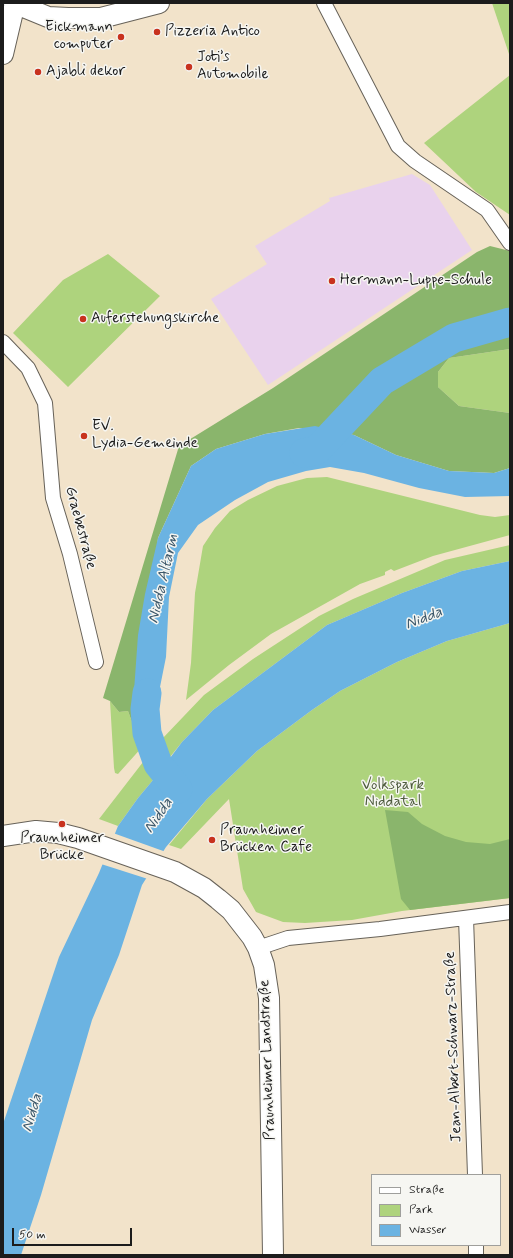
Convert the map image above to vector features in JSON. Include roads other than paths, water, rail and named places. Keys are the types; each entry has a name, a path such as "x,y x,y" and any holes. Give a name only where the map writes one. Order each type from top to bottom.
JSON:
{"main road":[{"path":"3,54 15,3 48,17 101,18 159,3"},
{"name":"Praunheimer Landstraße","path":"3,836 36,831 58,833 93,843 176,872 204,888 230,910 258,948 264,965 269,998 273,1255"}],"street":[{"path":"324,3 398,146 415,161 487,210 510,243"},
{"name":"Graebestraße","path":"3,342 28,368 45,404 53,498 70,554 96,662"},
{"path":"258,948 288,938 380,929 510,912"},
{"name":"Jean-Albert-Schwarz-Straße","path":"466,918 475,1174"}],"water":[{"path":"315,426 354,435 396,455 449,471 494,473 510,468 510,496 465,497 419,488 364,473 330,467 306,471 268,482 235,500 198,525 178,553 169,597 166,657 157,702 147,733 137,731 134,691 138,635 145,594 158,538 191,466 216,449 265,434"},
{"name":"Nidda","path":"510,561 510,623 447,641 397,662 340,691 257,751 207,799 166,847 142,885 119,955 92,1020 41,1195 21,1255 3,1255 3,1124 59,957 99,873 118,826 138,798 182,742 213,710 327,625 402,593 462,571"}],"waterway":[{"name":"Nidda Altarm","path":"304,453 317,450 382,381 454,338 510,322"},
{"name":"Nidda Altarm","path":"147,693 145,709 147,733 158,764 178,789"}],"place":[{"name":"Pizzeria Antico","path":"157,32"},
{"name":"Eickmann computer","path":"121,37"},
{"name":"Joti’s Automobile","path":"189,67"},
{"name":"Ajabli dekor","path":"38,72"},
{"name":"Hermann-Luppe-Schule","path":"332,281"},
{"name":"Auferstehungskirche","path":"83,319"},
{"name":"EV. Lydia-Gemeinde","path":"84,436"},
{"name":"Praunheimer Brücke","path":"62,824"},
{"name":"Praunheimer Brücken Cafe","path":"212,840"}],"park label":[{"name":"Volkspark Niddatal","path":"393,794"}]}
